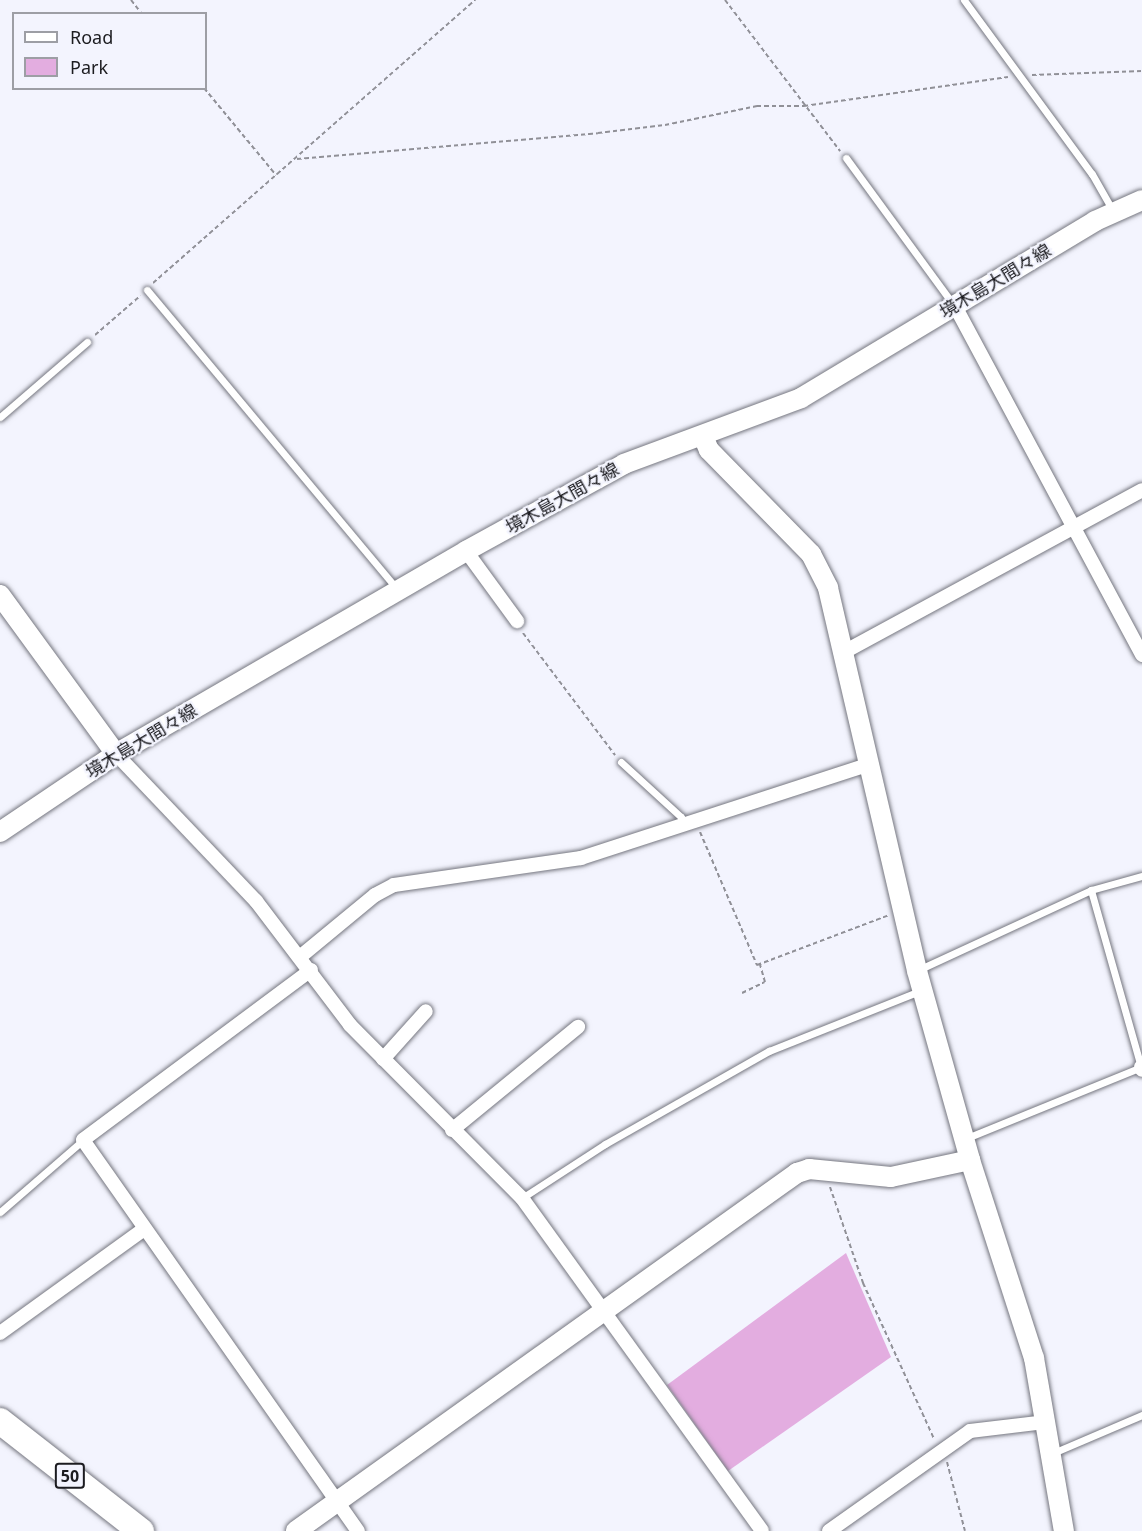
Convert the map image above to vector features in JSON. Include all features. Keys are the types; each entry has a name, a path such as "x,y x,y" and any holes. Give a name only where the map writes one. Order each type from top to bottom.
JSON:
{"highway":[{"name":"50","path":"0,1421 141,1531"}],"street":[{"name":"境木島大間々線","path":"0,832 116,754 397,589 624,464 801,398 1113,211 1142,200"},
{"path":"955,306 1142,655"},
{"path":"703,436 709,450 819,564 843,652 917,971 970,1160 1034,1358 1064,1531"},
{"path":"843,652 1072,525 1142,490"},
{"path":"466,551 518,621"},
{"path":"0,596 116,754 256,901 301,956 345,1019 452,1130 522,1198 605,1310 762,1531"},
{"path":"301,956 375,895 394,885 556,864 870,765"},
{"path":"311,970 83,1140 358,1531"},
{"path":"383,1059 426,1011"},
{"path":"452,1130 578,1027"},
{"path":"296,1531 796,1173 825,1170 891,1177 970,1160"},
{"path":"0,1333 144,1229"},
{"path":"829,1531 975,1429 1046,1422"}],"lane":[{"path":"964,0 1092,174 1113,211"},
{"path":"846,158 955,306"},
{"path":"147,290 397,589"},
{"path":"0,417 87,342"},
{"path":"621,762 690,823"},
{"path":"917,971 1090,891 1142,876"},
{"path":"964,1139 1142,1069 1090,891"},
{"path":"522,1198 605,1144 769,1051 923,991"},
{"path":"0,1212 83,1140"},
{"path":"1051,1454 1142,1415"}],"path":[{"path":"131,0 140,12"},
{"path":"87,342 475,0"},
{"path":"725,0 846,158"},
{"path":"297,159 598,133 665,125 757,106 804,106 1019,75 1142,70"},
{"path":"206,90 276,175"},
{"path":"518,621 591,727 621,762"},
{"path":"690,823 760,964 765,982 742,993"},
{"path":"760,964 903,910"},
{"path":"825,1170 863,1283 955,1486 965,1531"}],"green space":[{"path":"846,1253 891,1357 728,1471 667,1385"}]}
